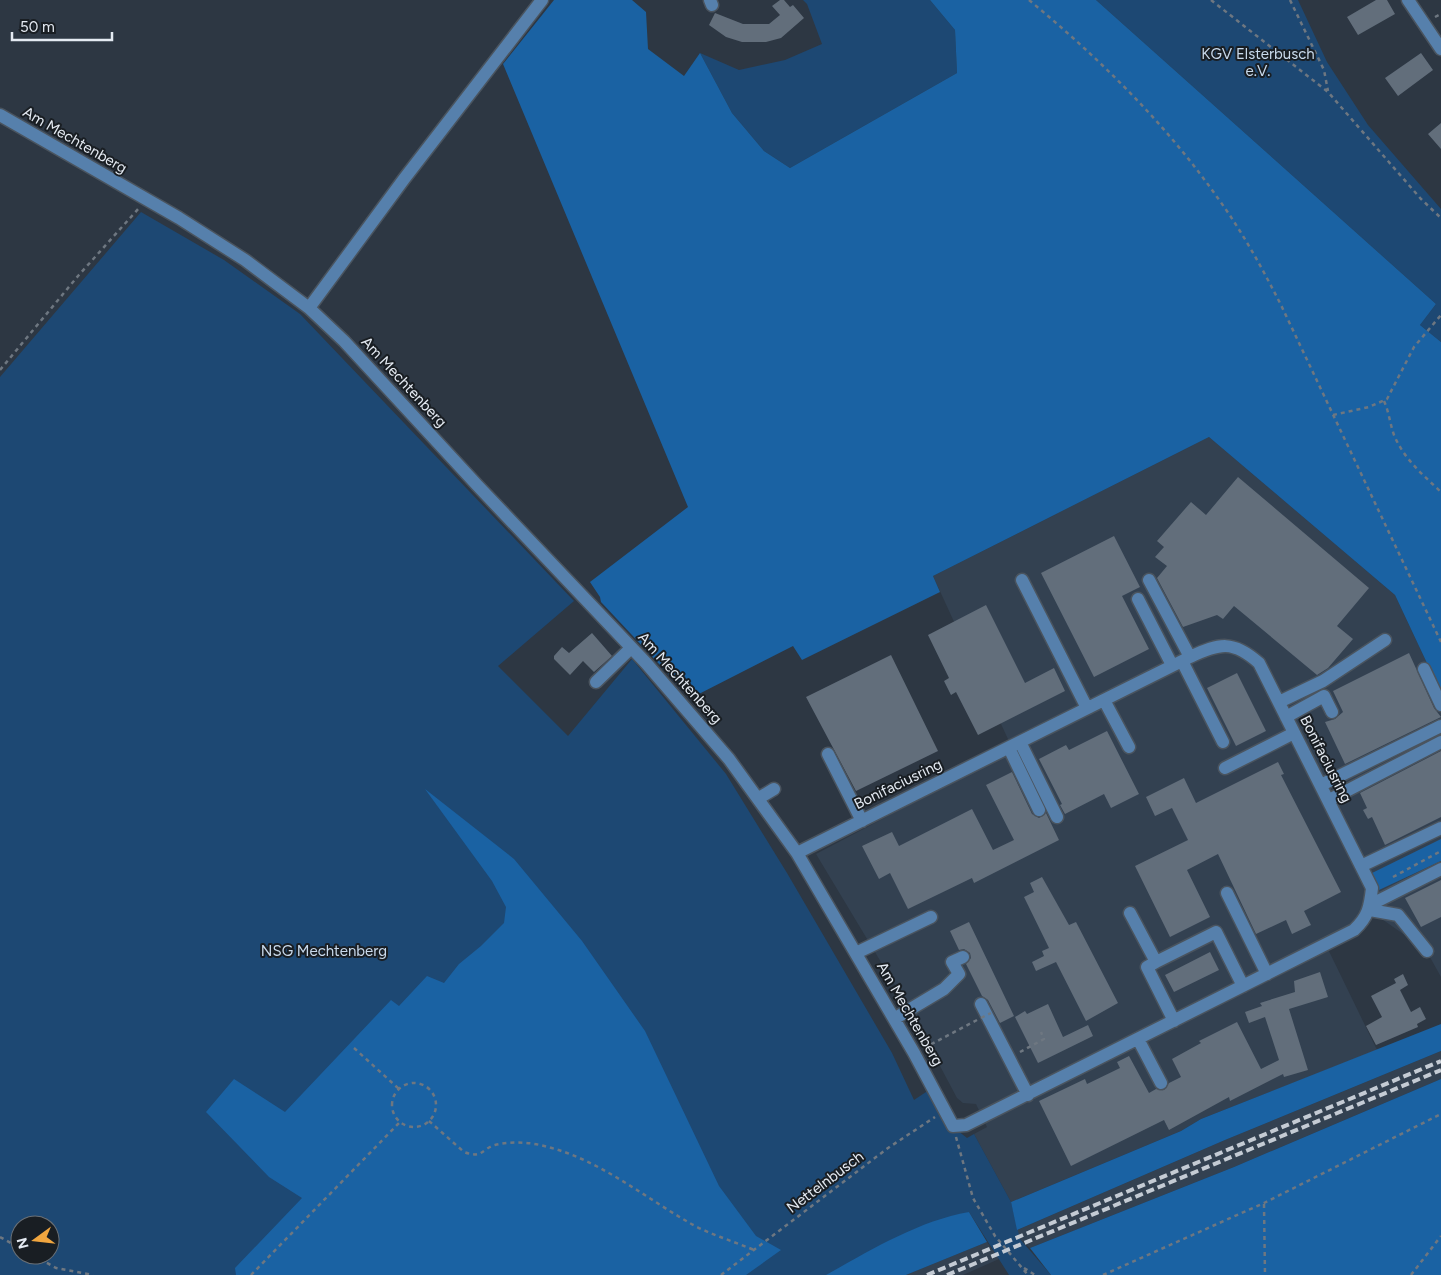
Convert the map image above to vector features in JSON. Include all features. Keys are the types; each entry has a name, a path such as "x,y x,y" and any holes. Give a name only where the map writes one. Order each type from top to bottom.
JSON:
{"street":[{"path":"309,308 404,179 542,0"},
{"path":"1408,0 1441,49"},
{"name":"Am Mechtenberg","path":"0,115 179,218 245,260 309,308 344,341 631,648 730,759 797,853 894,1019 953,1126"},
{"path":"1022,580 1087,708"},
{"path":"1150,580 1181,661 1223,742"},
{"path":"1138,599 1181,661"},
{"path":"1279,702 1323,681 1385,640"},
{"name":"Bonifaciusring","path":"797,853 1181,661 1220,645 1246,652 1259,663 1372,888"},
{"path":"596,682 631,648"},
{"path":"1424,670 1441,705"},
{"path":"1286,716 1324,696 1332,712"},
{"path":"1104,700 1130,747"},
{"path":"1321,785 1441,726"},
{"path":"1225,768 1294,733"},
{"path":"1329,800 1441,742"},
{"path":"1014,745 1039,810"},
{"path":"1014,745 1057,816"},
{"path":"828,754 862,820"},
{"path":"759,798 774,789"},
{"path":"1361,866 1441,828"},
{"path":"1370,908 1441,869"},
{"path":"953,1126 966,1125 1028,1095 1354,930 1363,922 1370,908 1372,888"},
{"path":"1228,893 1267,974"},
{"path":"1370,908 1398,915 1427,951"},
{"path":"1130,913 1156,962"},
{"path":"856,953 931,917"},
{"path":"1174,1021 1147,967 1156,962 1216,932 1243,986"},
{"path":"894,1019 944,989 959,974 952,962 963,957"},
{"path":"981,1004 1028,1095"},
{"path":"1138,1039 1161,1083"}],"path":[{"path":"1030,0 1124,86 1205,180 1262,270 1441,642"},
{"path":"1211,0 1328,92 1421,199 1441,218"},
{"path":"1290,0 1324,70 1328,92"},
{"path":"0,370 146,200"},
{"path":"1333,415 1384,401 1390,395 1401,368 1414,347 1441,315"},
{"path":"1384,401 1393,433 1400,448 1416,469 1441,492"},
{"path":"1372,888 1441,851"},
{"path":"930,1045 990,1014"},
{"path":"1010,1060 1023,1050 1044,1039 1041,1032"},
{"path":"354,1048 399,1089"},
{"path":"415,1083 430,1090 436,1106 429,1121 424,1125 411,1127 400,1122 392,1106 399,1089 415,1083"},
{"name":"Nettelnbusch","path":"721,1275 888,1148 945,1112"},
{"path":"1102,1275 1264,1203 1441,1114"},
{"path":"429,1121 464,1152 471,1154 484,1153 493,1145 516,1142 547,1146 570,1154 590,1162 690,1224 754,1250"},
{"path":"251,1275 400,1122"},
{"path":"953,1126 973,1198 995,1236 1028,1275"},
{"path":"1264,1203 1265,1275"},
{"path":"1411,1275 1441,1236"},
{"path":"51,1265 56,1268 93,1275"},
{"path":"1023,1267 1035,1275"}],"shaded area":[{"path":"554,0 632,0 646,12 648,49 684,76 700,53 732,113 764,151 790,168 957,73 955,30 930,0 1096,0 1436,304 1420,325 1441,342 1441,693 1395,595 1209,437 933,576 940,592 802,660 793,646 691,698 601,602 600,597 590,582 688,507 503,64"},
{"path":"1209,437 1395,595 1441,693 1441,977 1426,950 1369,910 1353,930 1325,943 1377,1050 1201,1119 1181,1131 1011,1202 974,1134 987,1127 976,1104 963,1103 957,1098 914,1017 816,854 1013,750 933,576"},
{"path":"425,789 514,859 582,941 645,1031 719,1186 756,1236 781,1250 746,1275 236,1275 235,1268 302,1198 269,1177 206,1112 234,1079 285,1112 391,1000 399,1006 427,976 444,983 459,964 481,946 504,923 506,907 492,881"},
{"path":"1441,839 1441,861 1379,890 1372,873"},
{"path":"1441,1024 1441,1051 1225,1140 1017,1230 1011,1202 1181,1131 1201,1119"},
{"path":"1441,1051 1441,1079 1234,1167 1030,1248 1020,1239 1017,1230 1225,1140"},
{"path":"1441,1079 1441,1275 1051,1275 1030,1248 1234,1167"},
{"path":"969,1212 987,1242 906,1275 826,1275 913,1229 950,1216"},
{"path":"987,1242 999,1259 963,1275 906,1275"}],"green space":[{"path":"803,0 930,0 955,30 957,73 790,168 764,151 732,113 700,53 739,70 785,60 822,44 807,4"},
{"name":"KGV Elsterbusch e.V.","path":"1096,0 1298,0 1327,62 1368,125 1441,209 1441,342 1420,325 1436,304"},
{"name":"NSG Mechtenberg","path":"141,212 224,260 300,314 574,601 498,666 568,736 632,659 726,774 787,873 892,1053 914,1100 932,1088 953,1127 967,1138 974,1134 1011,1202 1020,1239 1051,1275 1009,1275 969,1212 860,1275 0,1275 0,377"}],"building":[{"path":"780,0 784,0 790,7 793,5 804,18 781,38 766,42 742,42 726,37 709,25 715,13 743,24 769,24 780,15 772,6"},
{"path":"1376,0 1387,0 1395,14 1358,35 1347,17"},
{"path":"1421,53 1433,70 1398,96 1385,78"},
{"path":"1441,123 1441,149 1428,134"},
{"path":"1238,477 1369,588 1337,626 1353,639 1328,668 1317,675 1234,606 1223,619 1217,615 1183,627 1157,578 1167,566 1155,557 1164,547 1157,541 1191,502 1206,515"},
{"path":"1114,536 1140,587 1122,596 1149,649 1094,677 1041,573"},
{"path":"986,605 1025,683 1054,668 1065,691 978,735 956,692 951,695 944,681 949,678 928,635"},
{"path":"592,633 612,656 594,672 583,661 570,675 554,659 554,656 562,647 569,653"},
{"path":"1409,653 1434,708 1441,717 1345,764 1325,722 1335,719 1343,712 1333,691"},
{"path":"891,655 938,751 856,791 806,697"},
{"path":"1237,673 1266,731 1236,746 1207,688"},
{"path":"1107,731 1139,794 1111,808 1104,794 1065,814 1060,805 1062,804 1039,759 1066,745 1069,750"},
{"path":"1441,751 1441,817 1385,845 1372,817 1368,819 1363,810 1367,808 1360,793"},
{"path":"1278,762 1284,774 1281,775 1341,892 1304,911 1311,925 1292,934 1286,920 1256,934 1218,854 1187,870 1210,917 1170,937 1135,866 1188,840 1172,808 1155,816 1146,797 1184,778 1196,803"},
{"path":"1012,772 1032,814 1039,818 1046,813 1059,840 974,883 972,878 908,909 890,873 879,879 862,846 892,832 899,846 972,809 993,850 1014,840 986,785"},
{"path":"1042,877 1069,925 1076,922 1118,1003 1086,1021 1056,962 1036,971 1032,962 1044,956 1042,951 1049,948 1024,897 1034,892 1030,883"},
{"path":"1441,880 1441,917 1421,927 1405,898"},
{"path":"969,922 1014,1016 1000,1023 988,1000 982,996 966,964 971,958 970,953 964,949 959,950 950,931"},
{"path":"1210,952 1219,970 1174,992 1165,975"},
{"path":"1320,972 1328,997 1289,1009 1308,1070 1284,1077 1283,1074 1230,1101 1229,1097 1169,1130 1164,1120 1071,1166 1039,1101 1085,1079 1087,1084 1120,1068 1117,1062 1129,1056 1149,1093 1156,1089 1164,1090 1169,1083 1181,1077 1172,1059 1201,1043 1199,1041 1237,1022 1261,1069 1279,1060 1265,1017 1249,1023 1245,1012 1262,1006 1260,1003 1295,992 1294,981"},
{"path":"1403,974 1408,985 1400,990 1411,1012 1420,1007 1426,1019 1417,1024 1418,1027 1376,1045 1366,1026 1382,1017 1371,996 1396,983 1394,979"},
{"path":"1048,1004 1063,1037 1088,1025 1093,1036 1038,1063 1015,1017 1025,1011 1027,1014"}],"railway":[{"path":"927,1275 1441,1061"},
{"path":"947,1275 1441,1070"}]}
